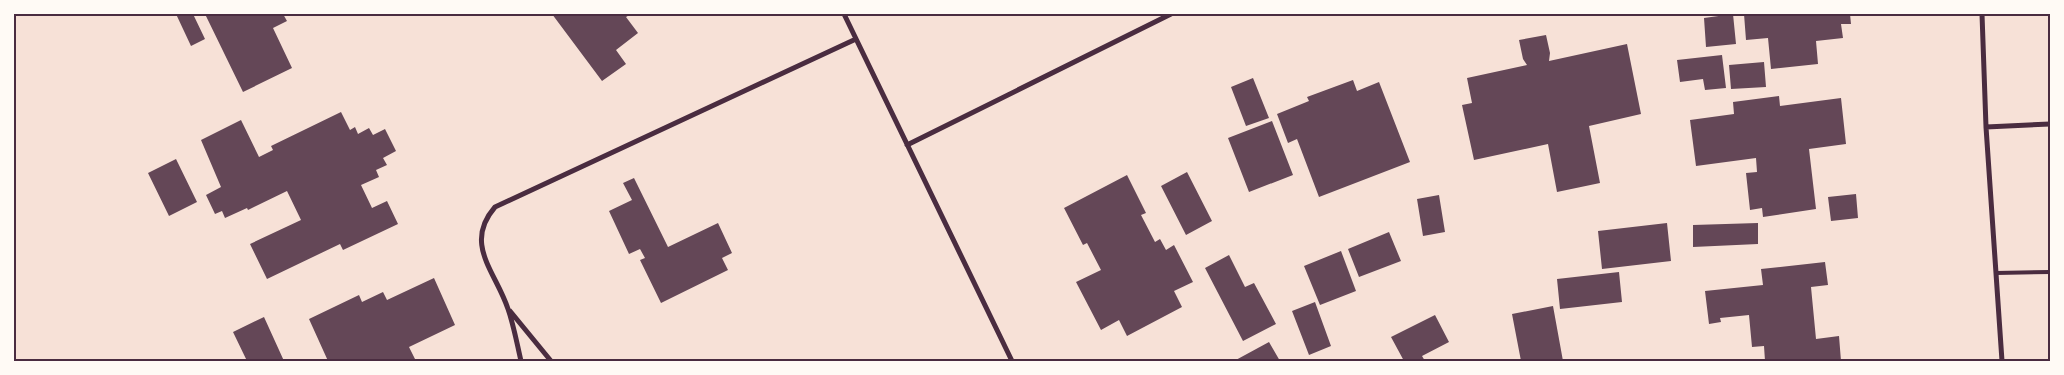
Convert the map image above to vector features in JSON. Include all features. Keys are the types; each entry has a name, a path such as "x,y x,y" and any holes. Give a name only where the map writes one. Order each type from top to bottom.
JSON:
{"street":[{"path":"844,14 1012,361"},
{"path":"907,145 1171,14"},
{"path":"1982,14 1986,127 2002,361"},
{"path":"521,361 508,308 484,255 480,236 485,219 495,207 856,39"},
{"path":"1986,127 2050,124"},
{"path":"508,308 550,361"}],"lane":[{"path":"1996,273 2050,272"}],"building":[{"path":"176,14 193,14 205,39 191,46"},
{"path":"205,14 283,14 287,21 273,28 292,68 243,92"},
{"path":"552,14 631,14 626,17 638,33 616,50 626,64 602,81"},
{"path":"1733,14 1736,44 1706,47 1704,18"},
{"path":"1744,14 1850,14 1851,24 1841,24 1843,38 1816,41 1818,64 1771,69 1768,38 1746,40"},
{"path":"1546,35 1550,53 1549,61 1627,44 1641,114 1589,126 1600,183 1557,192 1548,144 1474,160 1462,105 1472,103 1467,78 1527,65 1523,59 1519,40"},
{"path":"1722,55 1726,88 1705,90 1703,79 1680,82 1677,60"},
{"path":"1764,62 1766,87 1731,89 1729,65"},
{"path":"1253,78 1269,118 1246,126 1231,87"},
{"path":"1353,80 1357,91 1379,82 1410,162 1319,197 1297,139 1288,143 1277,114 1309,101 1307,97"},
{"path":"1779,96 1780,106 1841,98 1846,144 1809,149 1816,209 1763,217 1762,208 1750,210 1746,173 1757,172 1756,158 1696,166 1690,120 1734,114 1733,102"},
{"path":"341,112 350,130 355,127 358,134 369,128 373,135 385,129 396,151 383,158 387,165 376,170 379,177 361,185 372,208 387,201 398,224 343,250 340,244 267,279 250,244 301,220 287,191 248,210 247,208 225,218 222,211 215,214 206,195 221,187 201,140 241,120 259,157 273,150 271,146"},
{"path":"1272,121 1293,175 1249,192 1228,138"},
{"path":"176,159 197,202 169,216 148,173"},
{"path":"1187,172 1212,221 1186,235 1161,186"},
{"path":"1127,175 1146,213 1141,215 1155,242 1160,239 1166,250 1174,245 1193,282 1174,291 1182,307 1127,336 1119,320 1101,330 1076,282 1101,270 1087,243 1083,245 1064,208"},
{"path":"634,178 668,247 718,223 732,253 722,258 728,270 661,303 640,260 645,258 640,249 629,254 609,211 632,200 623,183"},
{"path":"1856,194 1858,218 1831,221 1828,197"},
{"path":"1439,195 1445,232 1423,236 1417,199"},
{"path":"1667,223 1671,261 1602,269 1598,231"},
{"path":"1758,223 1758,244 1693,247 1693,225"},
{"path":"1389,232 1401,261 1359,277 1348,249"},
{"path":"1341,251 1356,291 1320,305 1304,266"},
{"path":"1229,255 1245,287 1254,283 1276,324 1243,341 1205,268"},
{"path":"1825,262 1828,285 1811,287 1816,339 1839,336 1841,361 1765,361 1764,346 1752,347 1749,315 1720,318 1721,322 1709,324 1705,291 1763,285 1761,269"},
{"path":"1619,272 1622,302 1560,309 1557,279"},
{"path":"434,278 455,325 409,347 416,361 328,361 309,319 359,295 362,302 383,292 387,300"},
{"path":"1315,302 1331,346 1309,355 1292,311"},
{"path":"1553,306 1563,361 1521,361 1512,314"},
{"path":"1435,315 1449,342 1422,356 1425,361 1404,361 1391,337"},
{"path":"264,317 284,361 247,361 233,332"},
{"path":"1269,342 1280,361 1234,361"}]}
